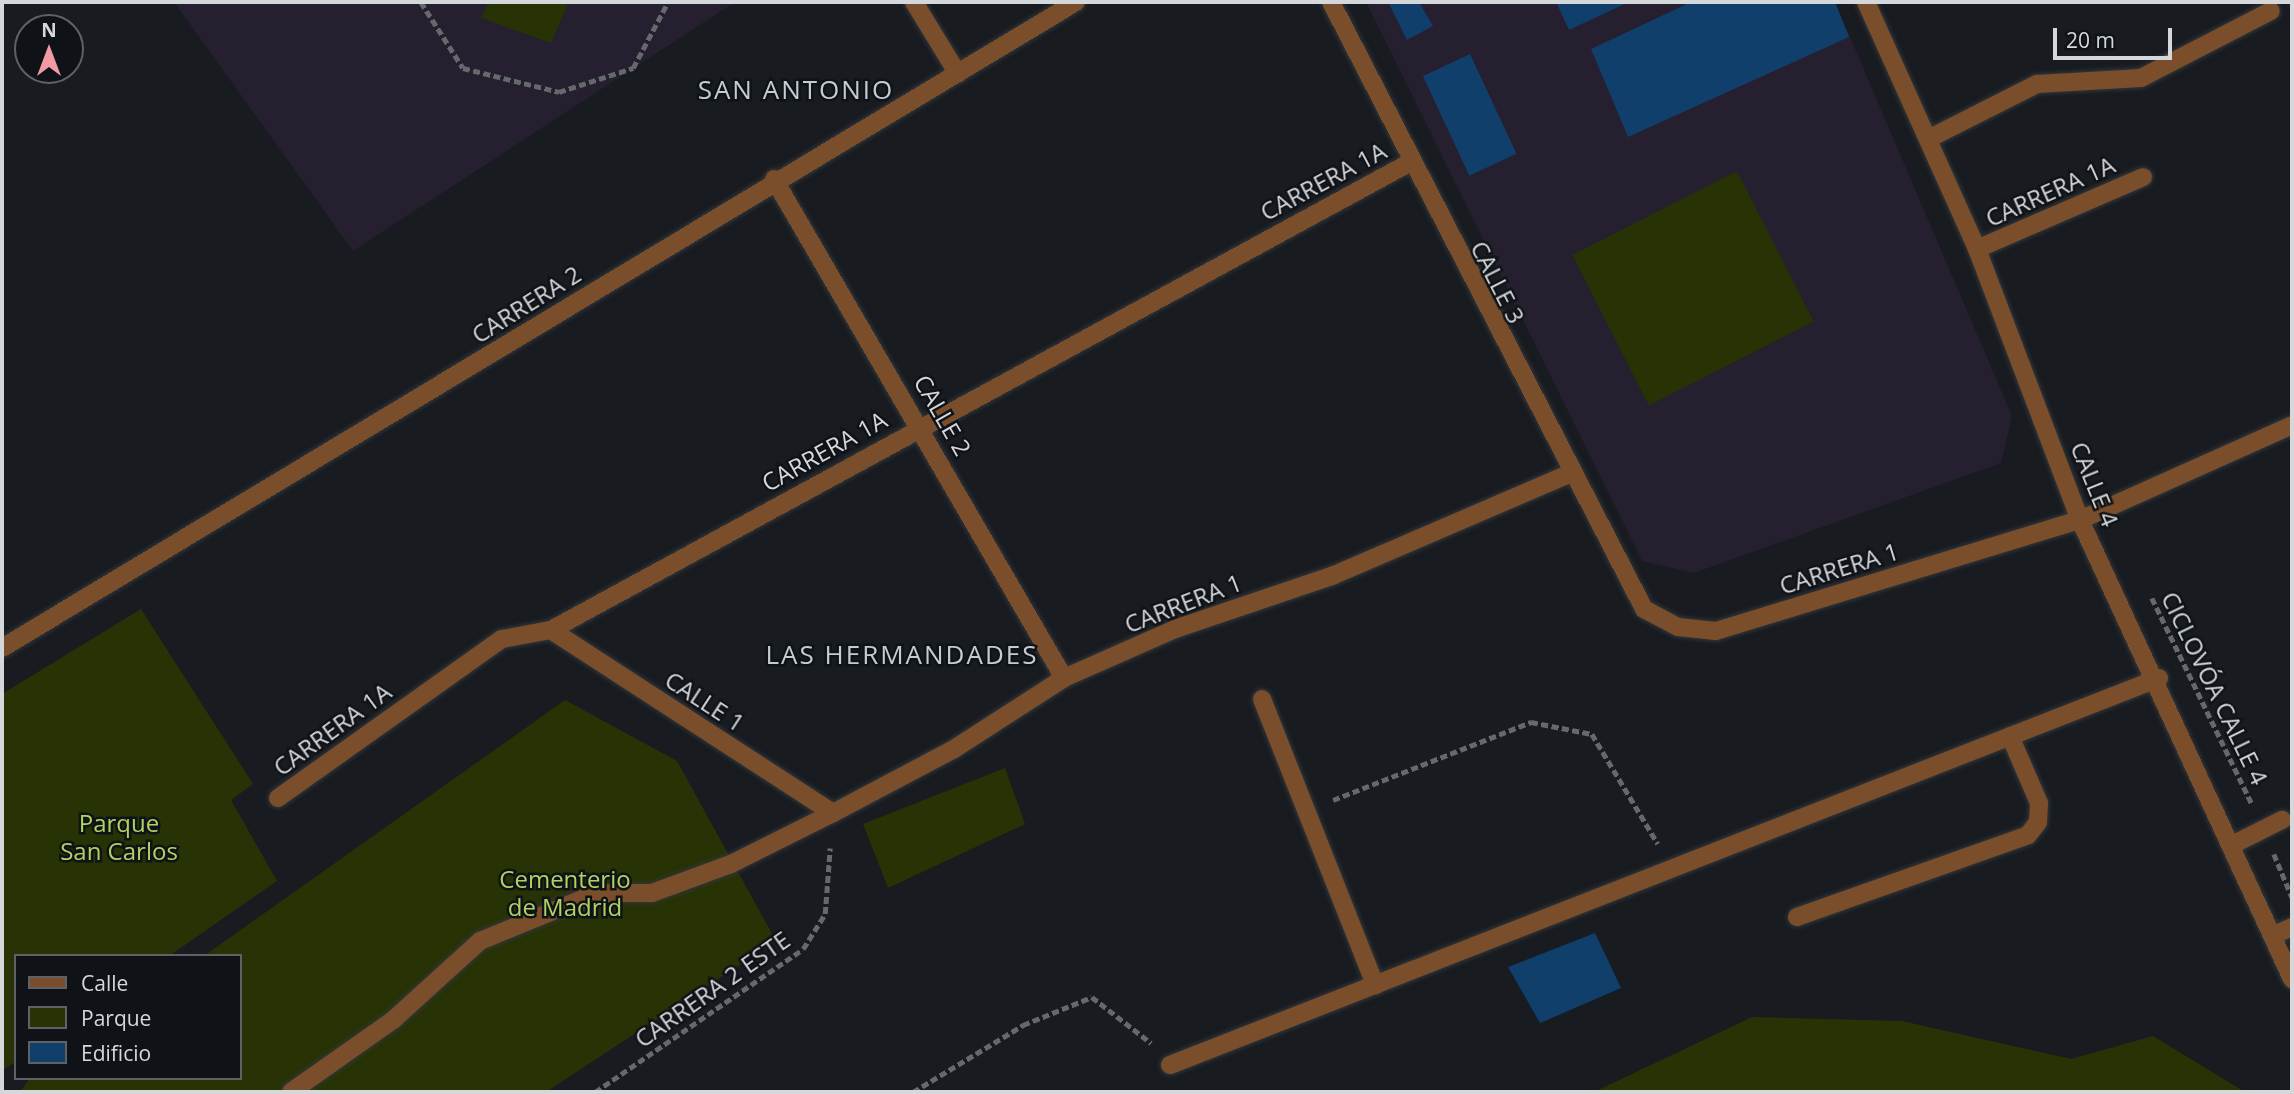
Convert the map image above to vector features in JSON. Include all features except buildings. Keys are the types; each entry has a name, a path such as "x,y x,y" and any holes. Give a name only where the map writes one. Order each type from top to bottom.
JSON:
{"street":[{"path":"914,2 958,74"},
{"name":"CARRERA 2","path":"2,648 774,179 958,74 1076,2"},
{"name":"CALLE 3","path":"1331,2 1409,163 1626,581"},
{"name":"CALLE 4","path":"1866,2 1930,138 1977,249 2080,520 2159,678 2292,979"},
{"path":"1930,138 2038,84 2141,78 2271,11"},
{"name":"CARRERA 1A","path":"278,798 502,639 551,630 921,425 1409,163"},
{"name":"CARRERA 1A","path":"1977,249 2143,177"},
{"name":"CALLE 2","path":"774,179 921,425 1064,678"},
{"name":"CARRERA 1","path":"1626,581 1644,609 1678,627 1716,631 2080,520 2292,425"},
{"name":"CARRERA 1","path":"291,1092 393,1020 480,941 597,893 665,888 833,813 954,749 1064,678 1175,629 1332,576 1569,474"},
{"name":"CALLE 1","path":"551,630 833,813"},
{"path":"1170,1065 2159,678"},
{"path":"1262,699 1375,985"},
{"path":"1797,917 2028,835 2038,822 2039,803 2010,736"},
{"path":"2234,844 2265,832 2282,820"},
{"path":"2274,935 2292,927"}],"path":[{"path":"421,2 463,68 559,92 633,68 668,2"},
{"name":"CICLOVÓA CALLE 4","path":"2149,593 2265,832 2292,897"},
{"path":"1306,811 1531,722 1592,734 1672,868"},
{"name":"CARRERA 2 ESTE","path":"595,1092 803,949 825,914 833,813"},
{"path":"913,1092 1023,1025 1092,997 1142,1032 1170,1065"}],"shaded area":[{"path":"174,2 735,2 353,251"},
{"path":"1366,2 1835,2 2012,416 2001,463 1694,573 1642,561"}],"green space":[{"path":"489,2 569,2 551,43 481,18"},
{"path":"1737,171 1814,322 1649,406 1572,255"},
{"name":"Parque San Carlos","path":"141,609 253,784 231,800 277,881 172,954 14,954 14,1062 2,1071 2,694"},
{"name":"Cementerio de Madrid","path":"565,700 677,761 776,941 546,1092 20,1092 29,1080 242,1080 242,954 207,954"},
{"path":"1005,768 1025,824 888,888 863,824"},
{"path":"1752,1017 1902,1021 2071,1059 2153,1036 2245,1092 1594,1092"}],"district":[{"name":"SAN ANTONIO","path":"796,90"},
{"name":"LAS HERMANDADES","path":"902,655"}]}
